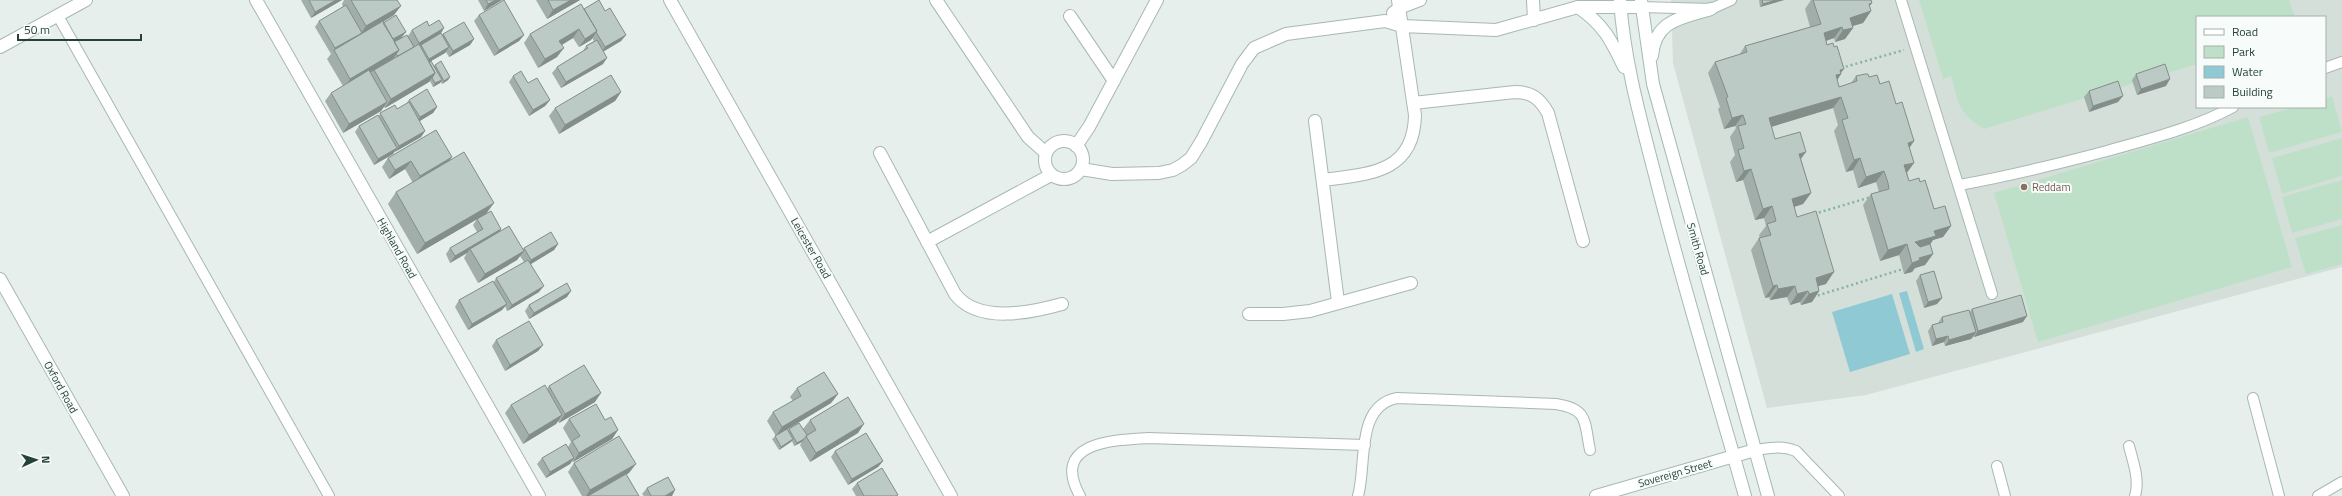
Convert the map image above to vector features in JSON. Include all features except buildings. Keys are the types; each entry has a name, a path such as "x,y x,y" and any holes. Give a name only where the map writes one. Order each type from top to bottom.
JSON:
{"street":[{"path":"0,47 86,0"},
{"name":"Highland Road","path":"256,0 538,496"},
{"name":"Leicester Road","path":"670,0 951,496"},
{"path":"936,0 1028,136 1046,153"},
{"path":"1076,146 1089,127 1156,0"},
{"path":"1385,21 1398,4 1420,0"},
{"path":"1533,0 1534,20"},
{"path":"1081,169 1112,174 1159,173 1174,170 1191,158 1242,64 1254,48 1286,34 1385,21 1402,26 1484,31 1511,27 1550,14 1578,7 1620,3 1641,4"},
{"name":"Smith Road","path":"1620,3 1632,87 1662,204 1745,496"},
{"path":"1323,180 1370,174 1387,166 1402,156 1410,145 1414,129 1413,104 1398,4"},
{"name":"Smith Road","path":"1641,4 1650,70 1683,198 1768,496"},
{"path":"1578,7 1601,25 1611,41 1632,87"},
{"path":"1650,70 1652,47 1664,25 1677,19 1710,9"},
{"path":"1070,16 1114,81"},
{"path":"1413,104 1515,92 1526,92 1535,97 1548,113 1583,241"},
{"path":"1315,122 1338,302"},
{"path":"1059,142 1068,142 1076,146 1081,152 1083,161 1081,169 1075,176 1067,179 1058,179 1051,175 1044,161 1046,153 1051,146 1059,142"},
{"path":"880,153 955,294 962,304 978,311 1030,313 1062,304"},
{"path":"927,242 1051,175"},
{"name":"Oxford Road","path":"0,278 123,496"},
{"path":"1249,314 1296,313 1411,283"},
{"name":"Sovereign Street","path":"1596,496 1620,493 1755,450"}],"lane":[{"path":"1641,4 1710,9 1731,0"},
{"path":"1901,0 1992,294"},
{"path":"58,16 329,496"},
{"path":"2326,68 2342,62"},
{"path":"1959,185 2018,175 2142,141 2206,120 2231,108"},
{"path":"1358,496 1361,485 1368,429 1379,406 1390,399 1413,397 1556,404 1574,407 1583,418 1590,450"},
{"path":"2253,398 2279,496"},
{"path":"1080,496 1073,475 1075,460 1082,451 1096,444 1117,440 1148,438 1365,446"},
{"path":"2128,446 2136,473 2137,489 2135,496"},
{"path":"1755,450 1786,447 1796,451 1839,496"},
{"path":"1996,466 2005,496"},
{"path":"2318,496 2342,482"},
{"path":"1361,485 1366,496"}],"path":[{"path":"1833,70 1915,46"},
{"path":"1808,216 1873,196"},
{"path":"1810,298 1903,269"}],"shaded area":[{"name":"Reddam","path":"1671,0 2342,0 2342,267 1866,395 1767,408 1673,63"}],"green space":[{"path":"1919,0 2289,0 2295,16 2196,16 2196,64 1984,129 1964,113 1958,101 1951,76 1943,79"},
{"path":"2332,96 2342,132 2269,153 2259,117 2291,108 2326,108 2326,98"},
{"path":"2248,117 2292,267 2038,342 1994,193"},
{"path":"2342,138 2342,176 2282,194 2272,158"},
{"path":"2342,180 2342,219 2292,233 2282,197"},
{"path":"2342,225 2342,264 2306,274 2295,238"}],"water":[{"path":"1907,291 1924,349 1916,352 1899,293"},
{"path":"1892,294 1910,354 1850,372 1832,312"}],"place":[{"name":"Reddam","path":"2024,187"}]}
